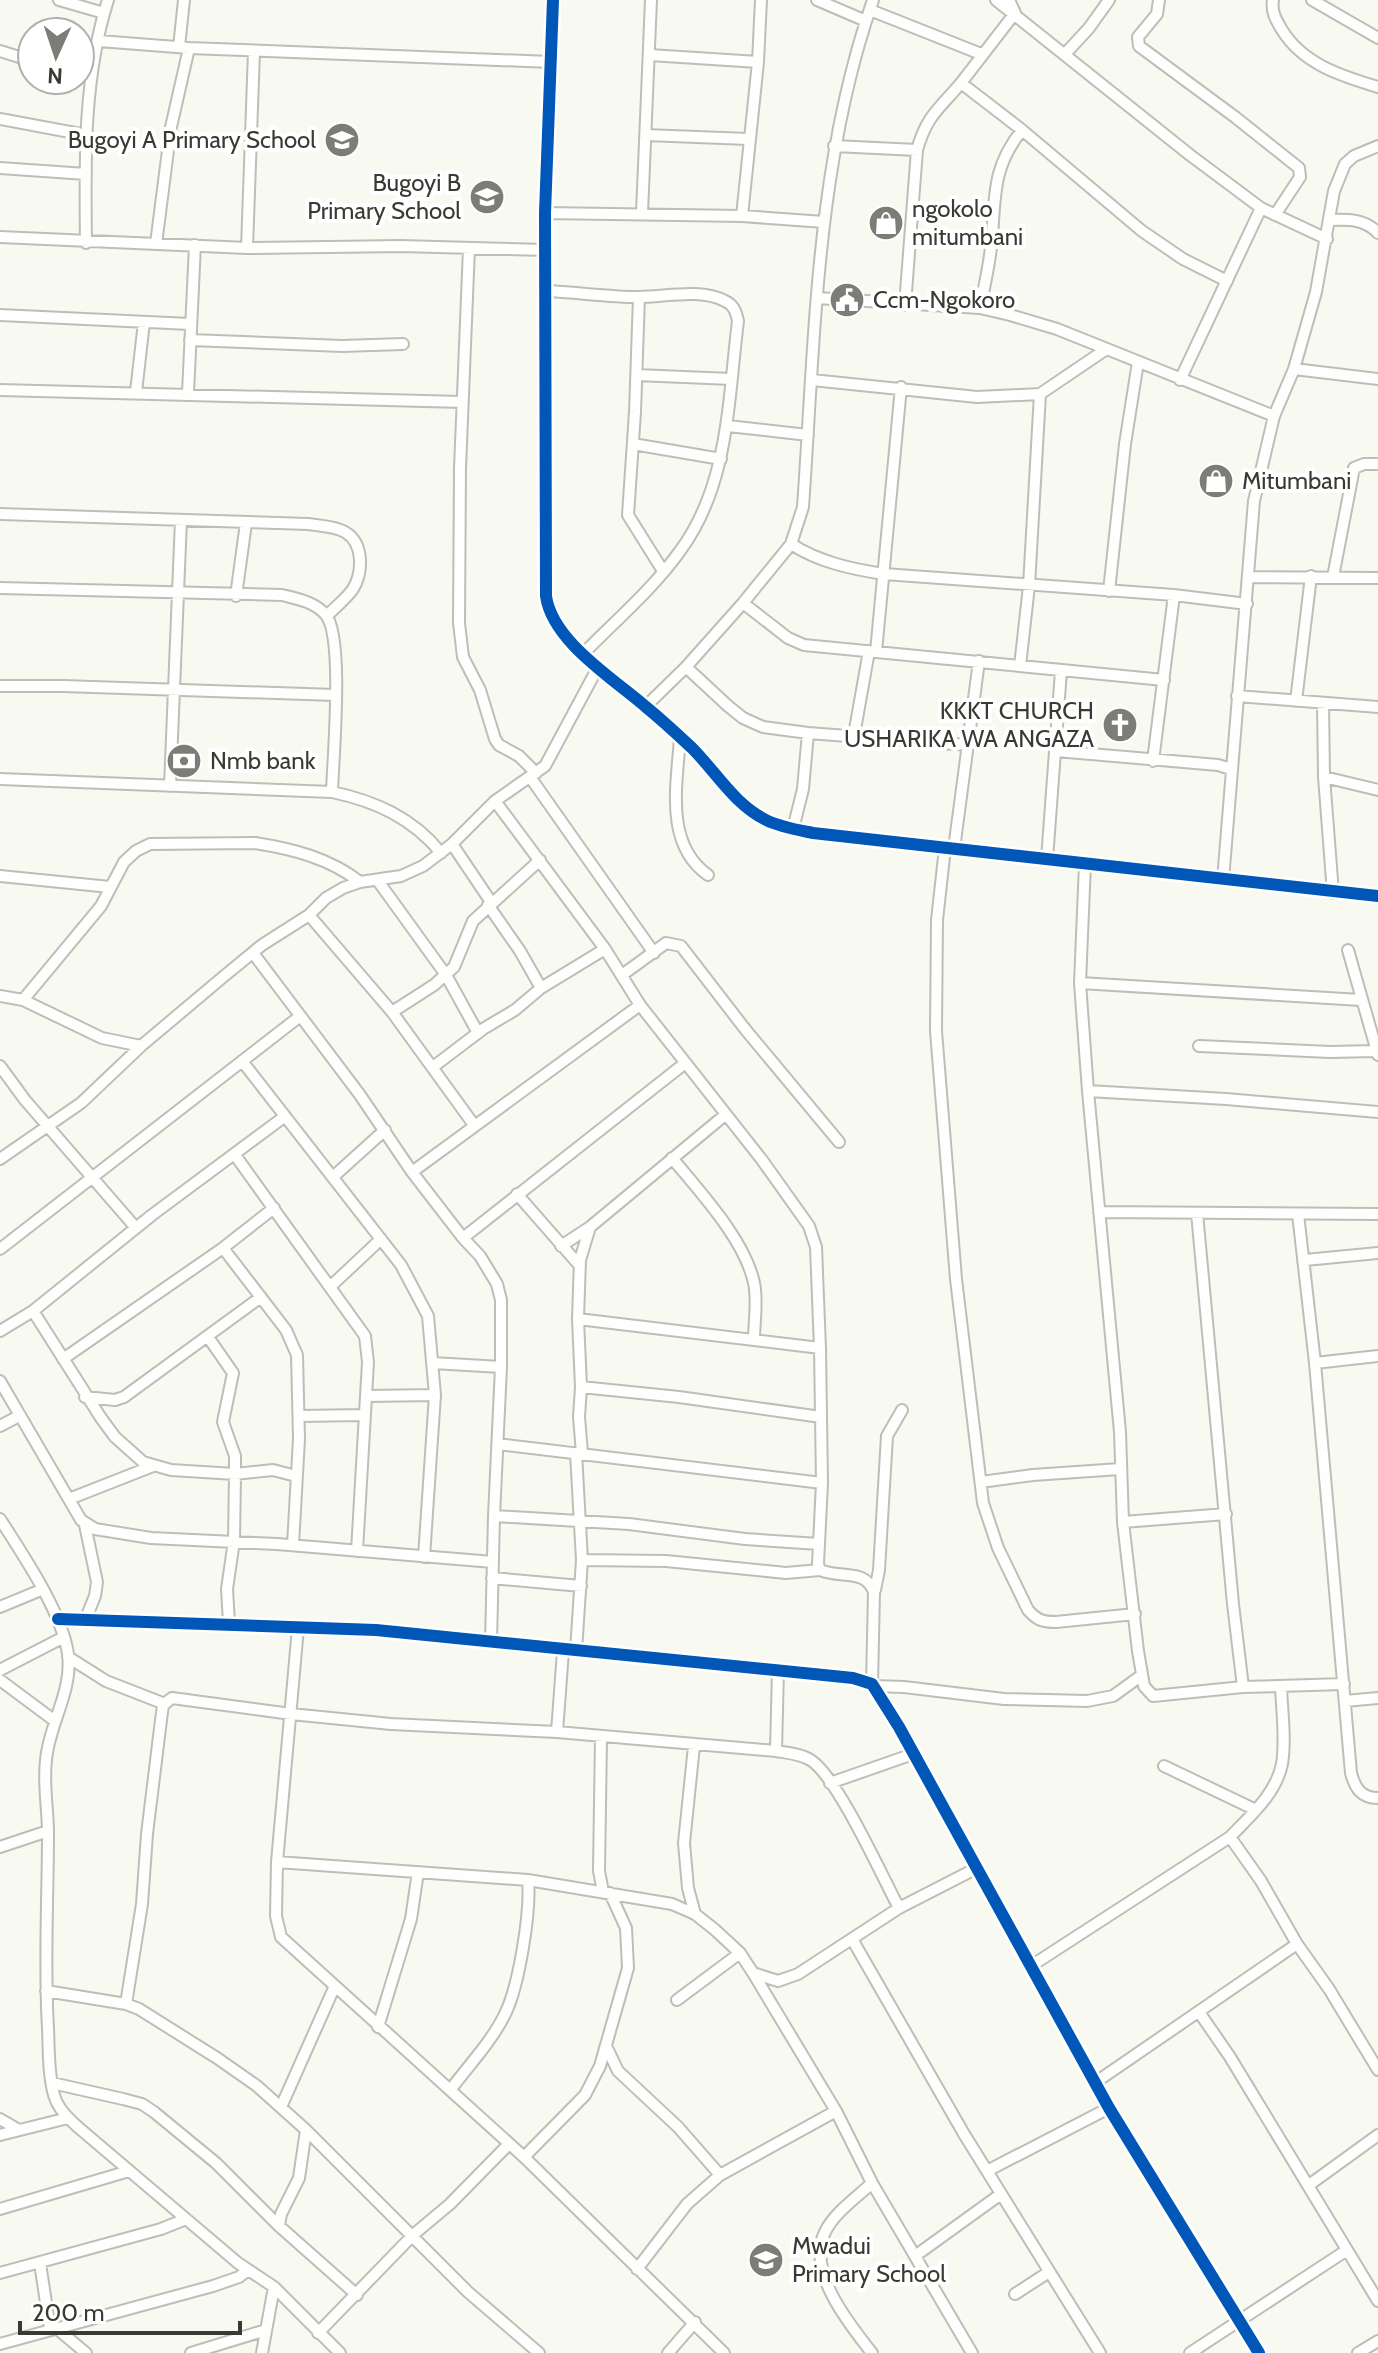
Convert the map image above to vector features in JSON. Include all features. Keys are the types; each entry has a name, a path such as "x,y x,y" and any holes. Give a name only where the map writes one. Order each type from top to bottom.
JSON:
{"street":[{"path":"59,0 104,13"},
{"path":"96,49 108,0"},
{"path":"156,244 184,48 184,0"},
{"path":"553,0 545,213 546,596 553,618 583,654 597,669 646,706 748,808 767,821 793,829 1378,896"},
{"path":"642,213 651,0"},
{"path":"742,216 758,62 761,0"},
{"path":"817,0 870,10 981,54"},
{"path":"996,0 1261,208 1327,239"},
{"path":"1009,0 1015,13"},
{"path":"1065,54 1109,0"},
{"path":"1159,0 1157,14 1138,37 1139,46 1299,168 1300,177 1275,215"},
{"path":"1273,0 1273,14 1299,54 1356,81 1378,87"},
{"path":"1312,0 1378,38"},
{"path":"646,706 686,667 791,544 803,507 817,298 834,146 870,10"},
{"path":"905,305 917,150 923,130 932,113 961,83 1015,13"},
{"path":"99,41 184,48 551,62"},
{"path":"247,248 254,51"},
{"path":"650,55 758,62"},
{"path":"961,83 1142,231 1183,259 1227,281"},
{"path":"85,96 86,243"},
{"path":"0,119 86,135"},
{"path":"980,308 991,250 995,188 1003,157 1022,130"},
{"path":"646,135 748,139"},
{"path":"834,146 917,150"},
{"path":"1223,880 1254,501 1274,416 1294,369 1327,239 1334,191 1345,164 1354,156 1376,148"},
{"path":"0,168 86,174"},
{"path":"1180,380 1261,208"},
{"path":"545,213 742,216 824,222"},
{"path":"1329,220 1357,220 1378,233"},
{"path":"0,237 247,248 401,246 546,250"},
{"path":"188,393 195,245"},
{"path":"469,248 462,402 459,623 463,657 480,690 495,739 499,745 519,756 654,953"},
{"path":"545,291 639,297 684,294 714,297 728,302 736,310 738,321 728,426 721,459 698,523 679,553 583,654"},
{"path":"639,297 628,515 663,571"},
{"path":"817,298 980,308 1057,329 1274,416"},
{"path":"0,315 190,324"},
{"path":"136,392 144,322"},
{"path":"190,340 342,346 403,344"},
{"path":"812,380 977,397 1040,394 1105,350"},
{"path":"1109,591 1125,444 1138,362"},
{"path":"1294,369 1378,379"},
{"path":"637,375 731,379"},
{"path":"854,735 872,652 884,574 901,387"},
{"path":"0,390 462,402"},
{"path":"1020,666 1029,586 1040,394"},
{"path":"728,426 808,435"},
{"path":"633,444 721,459"},
{"path":"1333,577 1354,468 1378,464"},
{"path":"0,514 246,523 342,530 354,540 360,558 357,582 327,616"},
{"path":"170,786 181,520"},
{"path":"236,596 246,523"},
{"path":"791,544 847,568 884,574 1174,595 1247,604"},
{"path":"1296,701 1311,576"},
{"path":"1249,577 1378,578"},
{"path":"0,588 282,595 312,604 327,616 334,635 332,792"},
{"path":"1153,761 1174,595"},
{"path":"743,603 788,638 804,645 1164,680"},
{"path":"979,661 969,745 937,920 936,1031 956,1279 983,1503 998,1548 1028,1610 1035,1618 1043,1622 1056,1622 1135,1614"},
{"path":"686,667 743,718 763,727 969,745"},
{"path":"0,1159 81,1103 141,1046 253,953 343,888 360,882 401,876 423,866 452,844 495,801 545,766 597,669"},
{"path":"1047,859 1061,671"},
{"path":"0,686 335,695"},
{"path":"1237,696 1378,707"},
{"path":"1323,703 1324,777 1333,893"},
{"path":"793,829 803,789 808,733"},
{"path":"680,738 675,810 679,833 685,851 695,866 708,875"},
{"path":"1056,751 1218,765 1231,769"},
{"path":"1324,777 1378,790"},
{"path":"0,779 332,792 376,805 399,816 417,827 441,853"},
{"path":"495,801 605,949 640,1005 762,1160 809,1226 814,1238 820,1348 820,1570"},
{"path":"23,1000 101,906 124,862 150,844 271,845 325,860 360,882"},
{"path":"452,844 541,988"},
{"path":"392,1012 454,967 473,921 540,860"},
{"path":"1085,864 1080,983 1120,1432 1123,1522 1144,1686 1153,1696 1243,1687 1344,1684"},
{"path":"0,876 110,887"},
{"path":"378,881 446,975 478,1033"},
{"path":"309,915 392,1012 474,1125"},
{"path":"622,975 666,943 681,946 839,1142"},
{"path":"433,1067 515,1010 541,988 605,949"},
{"path":"1199,1046 1377,1053 1348,950"},
{"path":"253,953 385,1130 412,1172 480,1256 497,1284 501,1300 501,1367 491,1642"},
{"path":"1080,983 1361,1000"},
{"path":"0,996 23,1000 86,1032 141,1046"},
{"path":"412,1172 640,1005"},
{"path":"0,1249 299,1017"},
{"path":"242,1061 381,1239 411,1281 428,1316 435,1395 424,1557"},
{"path":"463,1238 684,1064"},
{"path":"0,1066 48,1127 136,1228"},
{"path":"1088,1091 1378,1112"},
{"path":"561,1246 590,1227 725,1115"},
{"path":"0,1331 33,1311 136,1228 284,1117"},
{"path":"334,1176 385,1130"},
{"path":"235,1155 365,1336 368,1362 357,1551"},
{"path":"672,1158 711,1206 752,1272 755,1287 754,1340"},
{"path":"517,1194 580,1266"},
{"path":"63,1359 223,1248 274,1208"},
{"path":"1099,1212 1378,1214"},
{"path":"1197,1213 1243,1687"},
{"path":"1298,1214 1315,1363 1351,1773 1355,1786 1362,1794 1378,1798"},
{"path":"576,1651 582,1560 578,1520 581,1387 578,1319 580,1266 590,1227"},
{"path":"331,1286 381,1239"},
{"path":"223,1248 295,1346 299,1368 299,1416 293,1545"},
{"path":"1305,1260 1378,1253"},
{"path":"85,1397 115,1400 124,1397 261,1297"},
{"path":"33,1311 85,1397 122,1444 143,1462 153,1466 235,1474 273,1470 296,1476"},
{"path":"578,1319 820,1348"},
{"path":"208,1337 233,1373 223,1422 235,1456 234,1541 227,1589 229,1623"},
{"path":"1315,1363 1378,1356"},
{"path":"433,1363 501,1367"},
{"path":"0,1381 85,1525 97,1582 86,1618"},
{"path":"581,1387 821,1417"},
{"path":"366,1396 435,1395"},
{"path":"902,1410 887,1436 879,1570 874,1592 873,1685 1109,2108 1259,2353"},
{"path":"299,1416 365,1415"},
{"path":"0,1426 19,1416"},
{"path":"498,1444 822,1483"},
{"path":"69,1499 153,1466"},
{"path":"981,1482 1120,1469"},
{"path":"1123,1522 1226,1514"},
{"path":"494,1516 578,1520 819,1544"},
{"path":"0,1519 58,1619 68,1657 68,1677 49,1738 44,1792 48,1831 46,1991 52,2083 60,2109 186,2219 248,2270 274,2287 340,2353"},
{"path":"85,1525 101,1531 151,1538 293,1545 493,1562"},
{"path":"582,1560 666,1561 786,1573 820,1570 827,1574 865,1578 871,1582 874,1592"},
{"path":"492,1578 581,1586"},
{"path":"0,1607 41,1590"},
{"path":"58,1619 376,1630 853,1678 873,1685 1004,1699 1087,1701 1113,1696 1142,1675"},
{"path":"298,1628 277,1862 276,1916 281,1937 524,2157 724,2353"},
{"path":"0,1670 64,1637"},
{"path":"557,1732 563,1651"},
{"path":"68,1657 106,1681 165,1704"},
{"path":"776,1751 778,1670"},
{"path":"0,1680 55,1721"},
{"path":"1031,1966 1230,1837 1256,1810 1279,1775 1282,1761 1281,1687"},
{"path":"126,2004 142,1904 155,1760 165,1704 172,1698 391,1724 557,1732 801,1755 813,1762 830,1783 899,1908"},
{"path":"1345,1701 1378,1698"},
{"path":"524,2157 589,2090 627,1979 629,1951 626,1928 599,1871 601,1738"},
{"path":"694,1746 684,1843 688,1888 695,1914"},
{"path":"830,1783 913,1754"},
{"path":"1164,1766 1256,1810"},
{"path":"0,1847 48,1831"},
{"path":"1230,1837 1261,1881 1297,1944 1329,1989 1378,2070"},
{"path":"277,1862 528,1880 672,1904 695,1914 740,1953 753,1973 836,2111 872,2183 972,2353"},
{"path":"753,1973 778,1981 786,1979 899,1908 977,1868"},
{"path":"378,2027 411,1919 418,1872"},
{"path":"451,2089 507,2011 530,1900 528,1880"},
{"path":"852,1939 987,2171 1100,2353"},
{"path":"1096,2082 1297,1944"},
{"path":"677,2000 740,1953"},
{"path":"281,2107 334,1988"},
{"path":"46,1991 126,2004 217,2058 281,2107 478,2301 539,2353"},
{"path":"1199,2012 1309,2185 1378,2301"},
{"path":"606,2046 618,2071 678,2127 720,2175"},
{"path":"52,2083 142,2104 216,2163 279,2226 357,2295"},
{"path":"987,2171 1109,2108"},
{"path":"637,2269 687,2204 720,2175 836,2111"},
{"path":"0,2135 68,2118"},
{"path":"0,2119 19,2130"},
{"path":"279,2226 281,2214 299,2178 306,2130"},
{"path":"1309,2185 1378,2135"},
{"path":"318,2333 413,2235 450,2204 509,2144"},
{"path":"0,2209 129,2171"},
{"path":"872,2183 829,2225 819,2255 820,2265 838,2305 872,2353"},
{"path":"915,2256 1001,2194"},
{"path":"0,2273 161,2229 186,2219"},
{"path":"1190,2353 1347,2250"},
{"path":"40,2263 52,2328 86,2353"},
{"path":"0,2344 213,2286 239,2277 248,2270"},
{"path":"1015,2294 1049,2272"},
{"path":"262,2353 274,2287"},
{"path":"668,2353 695,2322"},
{"path":"191,2353 266,2330"},
{"path":"1358,2353 1378,2341"}],"cycle path":[{"path":"553,0 545,213 546,596 551,613 572,644 692,748 744,805 777,825 813,833 1378,896"},
{"path":"58,1619 376,1630 853,1678 872,1684 899,1727 1109,2108 1259,2353"}],"place":[{"name":"Bugoyi A Primary School","path":"342,140"},
{"name":"Bugoyi B Primary School","path":"487,197"},
{"name":"ngokolo mitumbani","path":"886,223"},
{"name":"Ccm-Ngokoro","path":"847,300"},
{"name":"Mitumbani","path":"1216,481"},
{"name":"KKKT CHURCH USHARIKA WA ANGAZA","path":"1120,725"},
{"name":"Nmb bank","path":"184,761"},
{"name":"Mwadui Primary School","path":"766,2260"}]}
